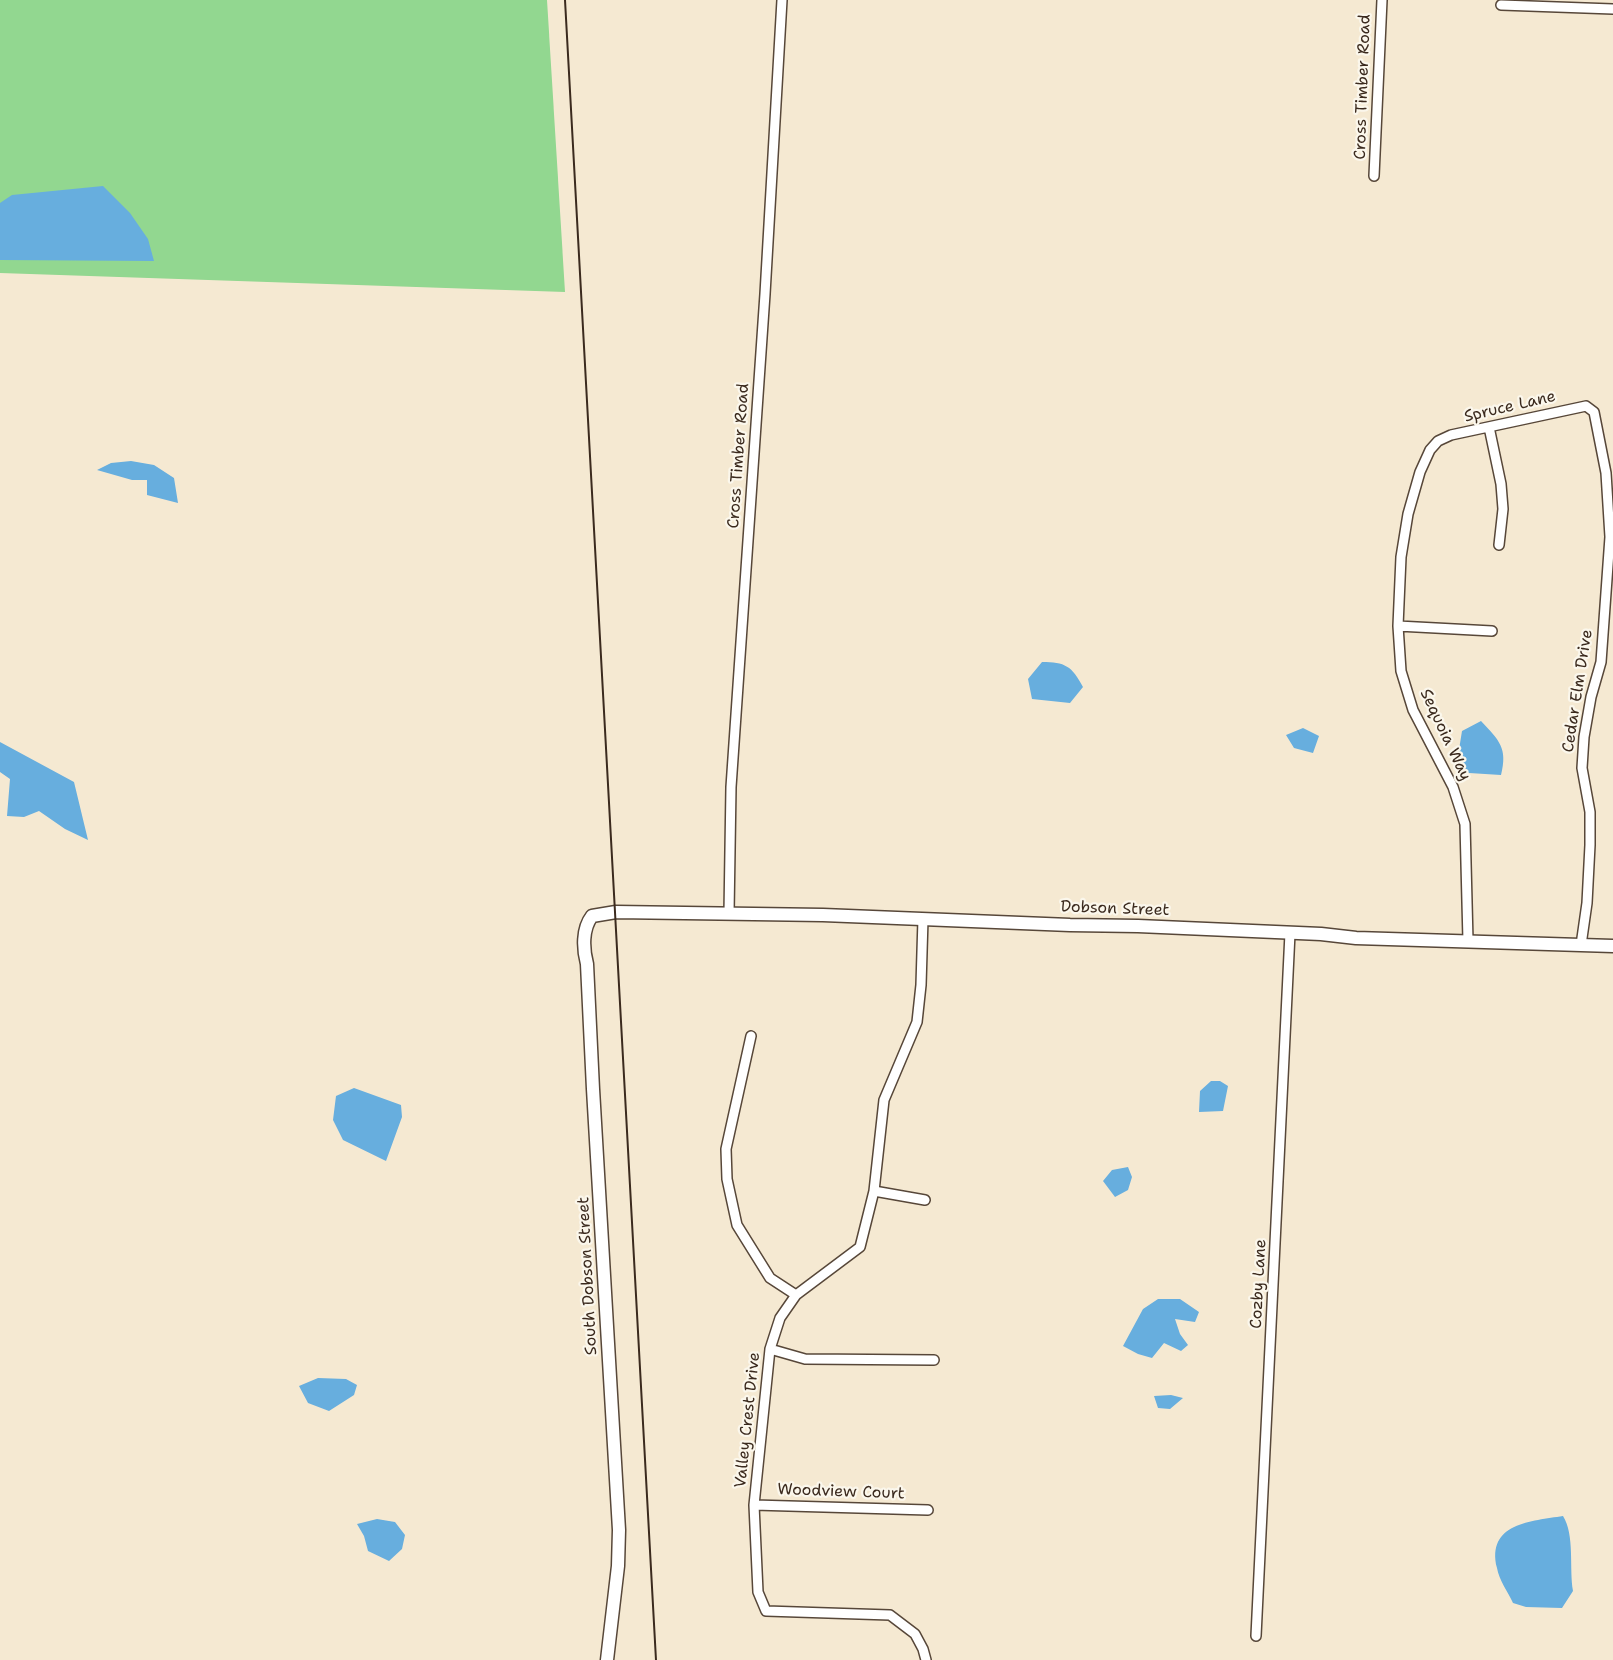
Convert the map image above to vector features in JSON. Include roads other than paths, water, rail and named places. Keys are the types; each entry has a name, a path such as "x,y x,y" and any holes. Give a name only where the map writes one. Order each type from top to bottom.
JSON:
{"street":[{"name":"Cross Timber Road","path":"729,913 731,787 765,294 782,0"},
{"name":"Cross Timber Road","path":"1374,176 1382,0"},
{"path":"1501,6 1613,9"},
{"name":"Spruce Lane","path":"1438,441 1451,435 1567,409 1590,407"},
{"name":"Cedar Elm Drive","path":"1581,945 1587,903 1590,845 1590,812 1582,768 1584,737 1591,697 1601,662 1610,537 1606,473 1594,412 1590,407"},
{"path":"1490,427 1502,501 1499,545"},
{"name":"Sequoia Way","path":"1438,441 1430,450 1423,465 1408,514 1401,557 1398,626 1401,671 1413,710 1453,787 1465,824 1468,941"},
{"path":"1398,626 1492,631"},
{"name":"Dobson Street","path":"616,912 922,919 1290,933 1356,938 1613,946"},
{"name":"South Dobson Street","path":"607,1660 618,1566 619,1530 585,934 587,922 592,916 616,912"},
{"name":"Valley Crest Drive","path":"922,919 921,985 916,1022 884,1100 874,1191 860,1247 795,1294 780,1318 770,1348 754,1505 758,1592 766,1611 890,1615 915,1634 926,1660"},
{"name":"Cozby Lane","path":"1256,1636 1290,933"},
{"path":"751,1036 726,1149 728,1179 737,1225 770,1278 795,1294"},
{"path":"874,1191 925,1200"},
{"path":"770,1348 806,1359 934,1360"},
{"name":"Woodview Court","path":"754,1505 928,1510"}],"water":[{"path":"103,186 130,213 148,239 154,261 0,260 0,203 12,195"},
{"path":"131,461 154,465 174,478 178,503 147,495 147,480 132,480 97,470 111,463"},
{"path":"1042,662 1062,664 1075,674 1083,687 1070,703 1032,699 1028,679"},
{"path":"1481,721 1500,745 1503,758 1501,775 1469,773 1457,762 1462,731"},
{"path":"1303,728 1319,736 1313,753 1294,748 1286,735"},
{"path":"0,742 74,782 88,840 65,829 39,811 24,817 7,816 10,779 0,772"},
{"path":"1211,1081 1220,1081 1228,1086 1223,1111 1199,1112 1200,1091"},
{"path":"354,1088 401,1105 402,1117 386,1161 343,1140 333,1120 336,1096"},
{"path":"1128,1167 1132,1177 1128,1190 1115,1197 1103,1181 1112,1170"},
{"path":"1158,1299 1180,1299 1199,1312 1195,1322 1175,1319 1180,1334 1188,1345 1181,1351 1164,1343 1152,1358 1123,1346 1143,1309"},
{"path":"318,1378 346,1379 357,1385 354,1395 329,1411 308,1403 299,1386"},
{"path":"1171,1395 1183,1398 1170,1409 1158,1408 1154,1396"},
{"path":"1563,1516 1569,1532 1573,1591 1562,1608 1526,1607 1513,1603 1498,1572 1495,1553 1498,1542 1514,1527"},
{"path":"377,1519 395,1522 405,1535 402,1549 389,1561 368,1551 364,1536 357,1524"}],"railway":[{"path":"565,0 656,1660"}]}
